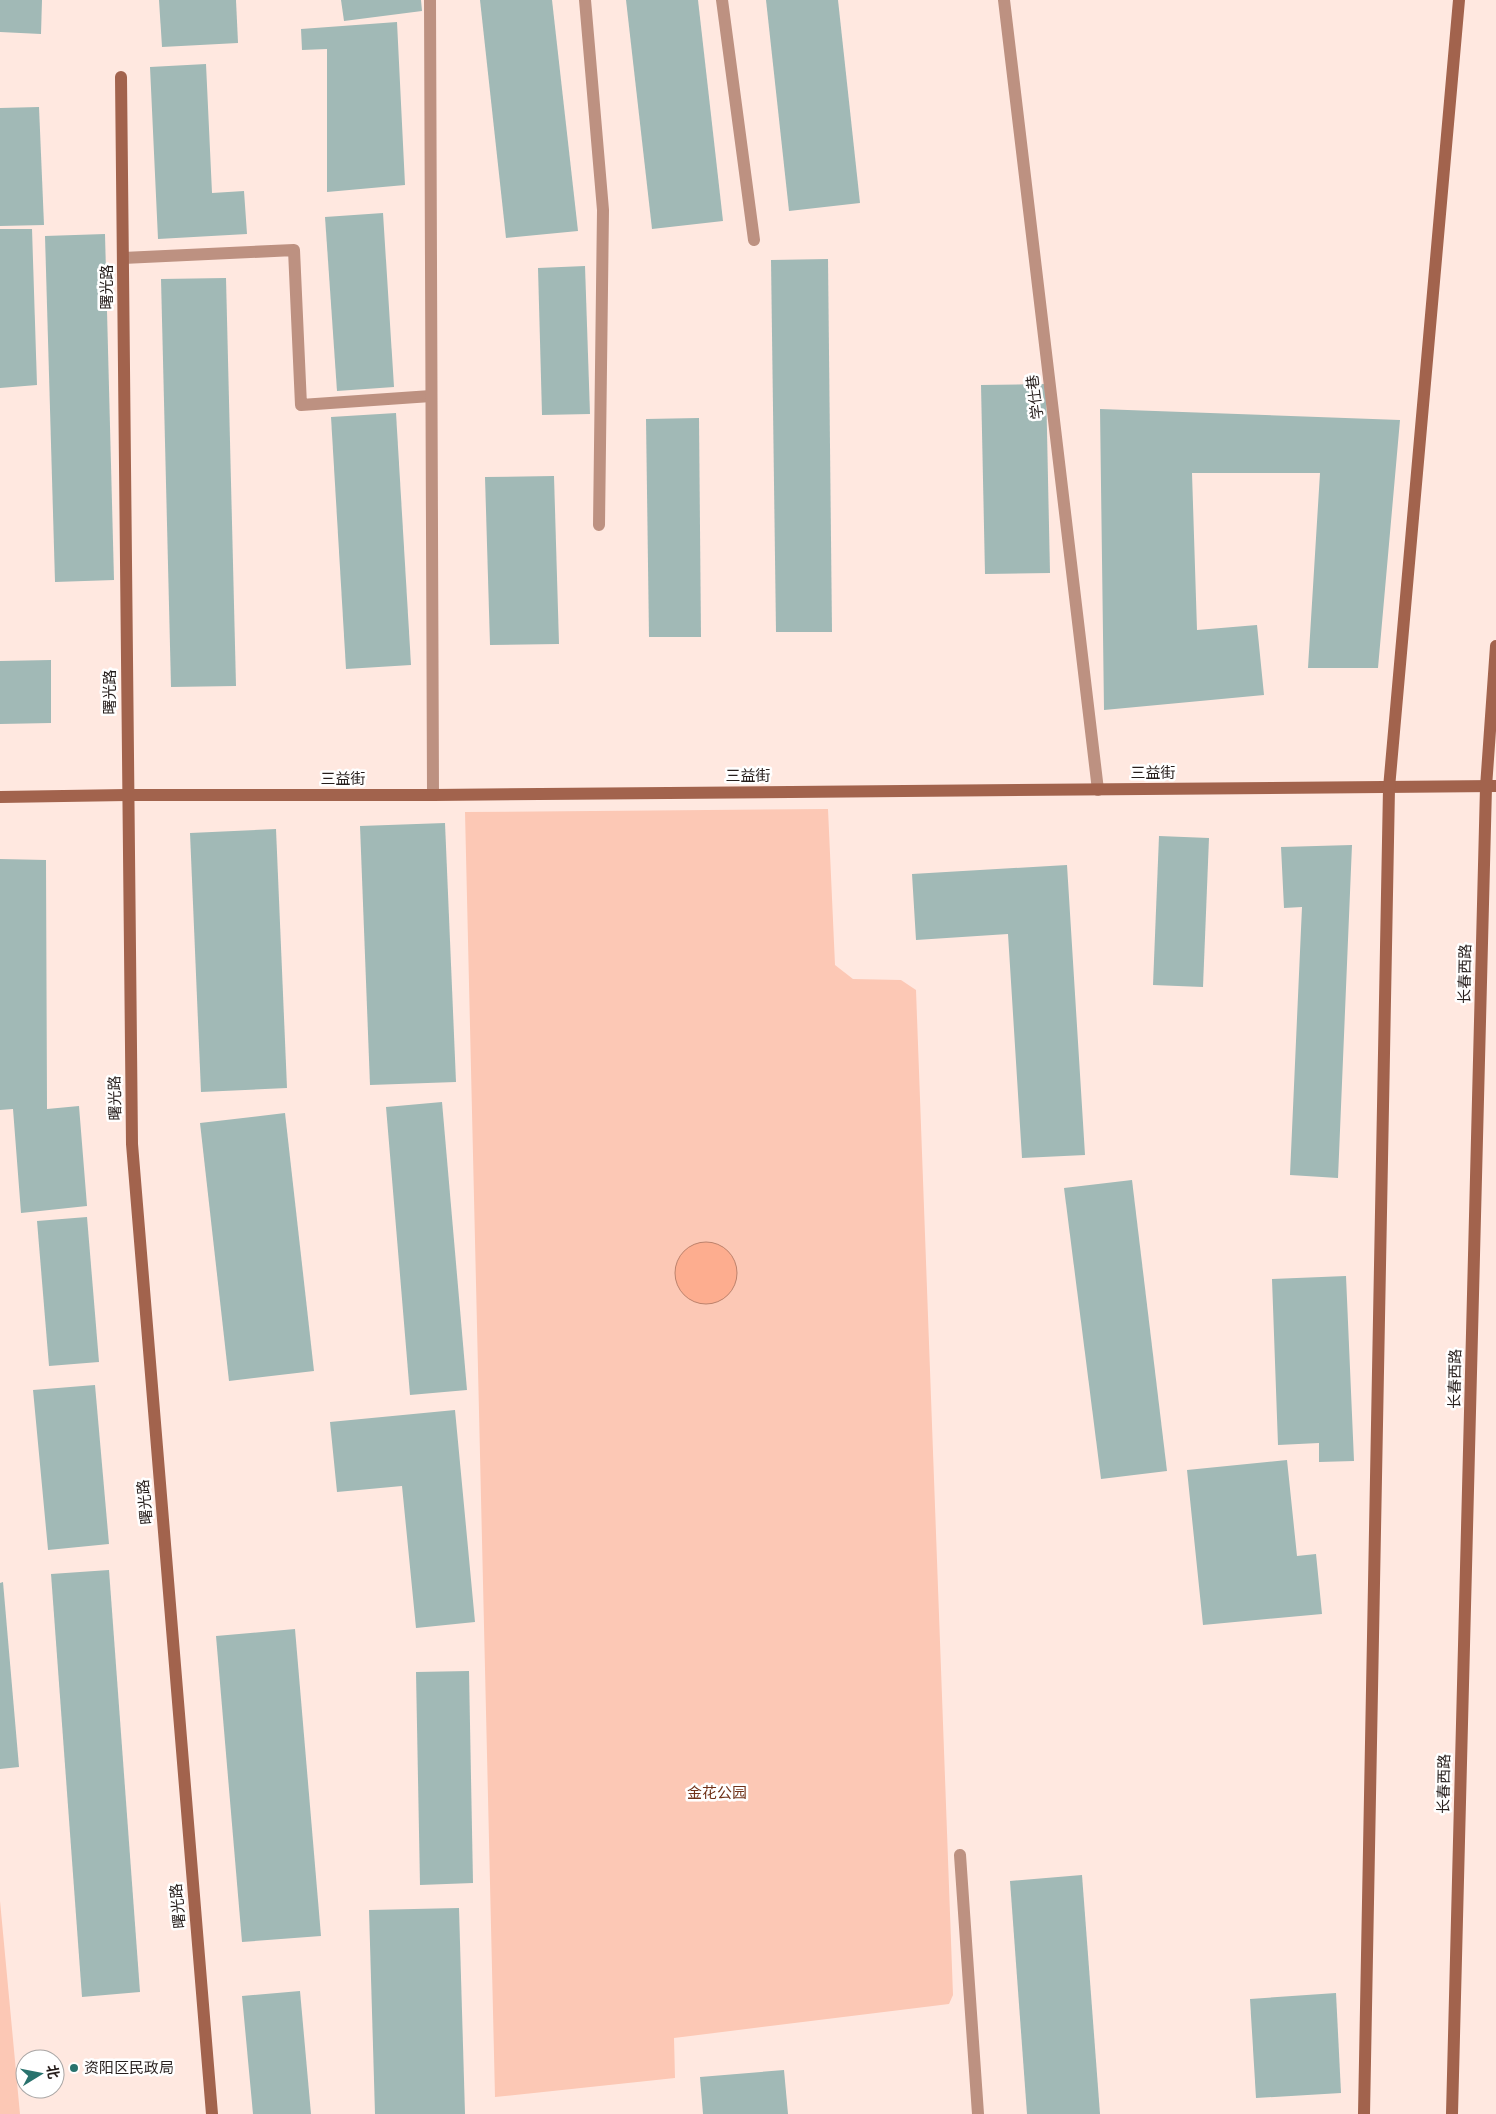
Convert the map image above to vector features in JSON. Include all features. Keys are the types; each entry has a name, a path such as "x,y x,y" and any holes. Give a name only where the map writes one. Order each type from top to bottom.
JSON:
{"main road":[{"path":"1364,2114 1389,788 1459,0"},
{"name":"曙光路","path":"121,77 132,1144 212,2114"},
{"name":"长春西路","path":"1452,2114 1496,646"},
{"name":"三益街","path":"0,797 1491,786"}],"street":[{"path":"430,0 433,795"},
{"path":"585,0 603,210 599,526"},
{"path":"722,0 754,240"},
{"name":"学仕巷","path":"1004,0 1098,790"},
{"path":"123,258 294,250 301,406 431,396"},
{"path":"960,1855 978,2114"}],"green space":[{"name":"金花公园","path":"828,809 835,965 853,979 901,980 916,990 953,1995 949,2004 674,2038 675,2078 495,2097 465,812"},
{"path":"0,1901 15,2061 15,2099 19,2099 20,2114 0,2114"}],"shaded area":[{"path":"700,1242 712,1242 728,1251 735,1261 737,1273 735,1285 728,1295 712,1304 700,1304 689,1299 680,1290 675,1279 675,1267 680,1256 689,1247"}],"building":[{"path":"0,0 42,0 41,34 0,32"},
{"path":"159,0 236,0 238,43 162,47"},
{"path":"341,0 421,0 422,11 344,21"},
{"path":"480,0 552,0 578,231 506,238"},
{"path":"626,0 698,0 723,221 652,229"},
{"path":"766,0 838,0 860,203 789,211"},
{"path":"397,22 405,185 327,192 327,49 302,50 301,29"},
{"path":"206,64 212,193 244,191 247,234 158,239 150,67"},
{"path":"39,107 44,225 0,226 0,108"},
{"path":"383,213 394,387 337,391 325,217"},
{"path":"0,229 32,229 37,385 0,388"},
{"path":"105,234 114,580 55,582 45,236"},
{"path":"828,259 832,632 776,632 771,260"},
{"path":"585,266 590,414 542,415 538,268"},
{"path":"226,278 236,686 171,687 161,279"},
{"path":"1046,384 1050,573 985,574 981,385"},
{"path":"1100,409 1400,420 1378,668 1308,668 1320,473 1192,473 1197,630 1257,625 1264,695 1104,710"},
{"path":"396,413 411,665 346,669 331,417"},
{"path":"699,418 701,637 649,637 646,419"},
{"path":"554,476 559,644 490,645 485,477"},
{"path":"51,660 51,723 0,724 0,661"},
{"path":"445,823 456,1082 370,1085 360,826"},
{"path":"276,829 287,1088 201,1092 190,833"},
{"path":"1159,836 1209,838 1203,987 1153,985"},
{"path":"1352,845 1338,1178 1290,1175 1302,907 1284,908 1281,847"},
{"path":"0,859 46,860 47,1109 79,1106 87,1206 21,1213 13,1109 0,1110"},
{"path":"1067,865 1085,1155 1022,1158 1008,934 916,940 912,874"},
{"path":"442,1102 467,1390 410,1395 386,1107"},
{"path":"285,1113 314,1371 229,1381 200,1123"},
{"path":"1132,1180 1167,1471 1101,1479 1064,1188"},
{"path":"87,1217 99,1362 49,1366 37,1221"},
{"path":"1346,1276 1354,1461 1319,1462 1319,1443 1278,1445 1272,1279"},
{"path":"95,1385 109,1544 48,1550 33,1390"},
{"path":"455,1410 475,1622 416,1628 402,1486 337,1492 330,1422"},
{"path":"1287,1460 1297,1556 1316,1554 1322,1614 1203,1625 1187,1470"},
{"path":"109,1570 140,1992 82,1997 51,1574"},
{"path":"3,1582 19,1767 0,1769 0,1583"},
{"path":"295,1629 321,1936 242,1942 216,1636"},
{"path":"469,1671 473,1883 420,1885 416,1672"},
{"path":"1082,1875 1100,2114 1027,2114 1010,1881"},
{"path":"459,1908 465,2114 375,2114 369,1910"},
{"path":"300,1991 311,2114 253,2114 242,1996"},
{"path":"1336,1993 1341,2093 1256,2098 1250,1999"},
{"path":"784,2070 788,2114 703,2114 700,2077"}],"place":[{"name":"资阳区民政局","path":"74,2068"}]}
